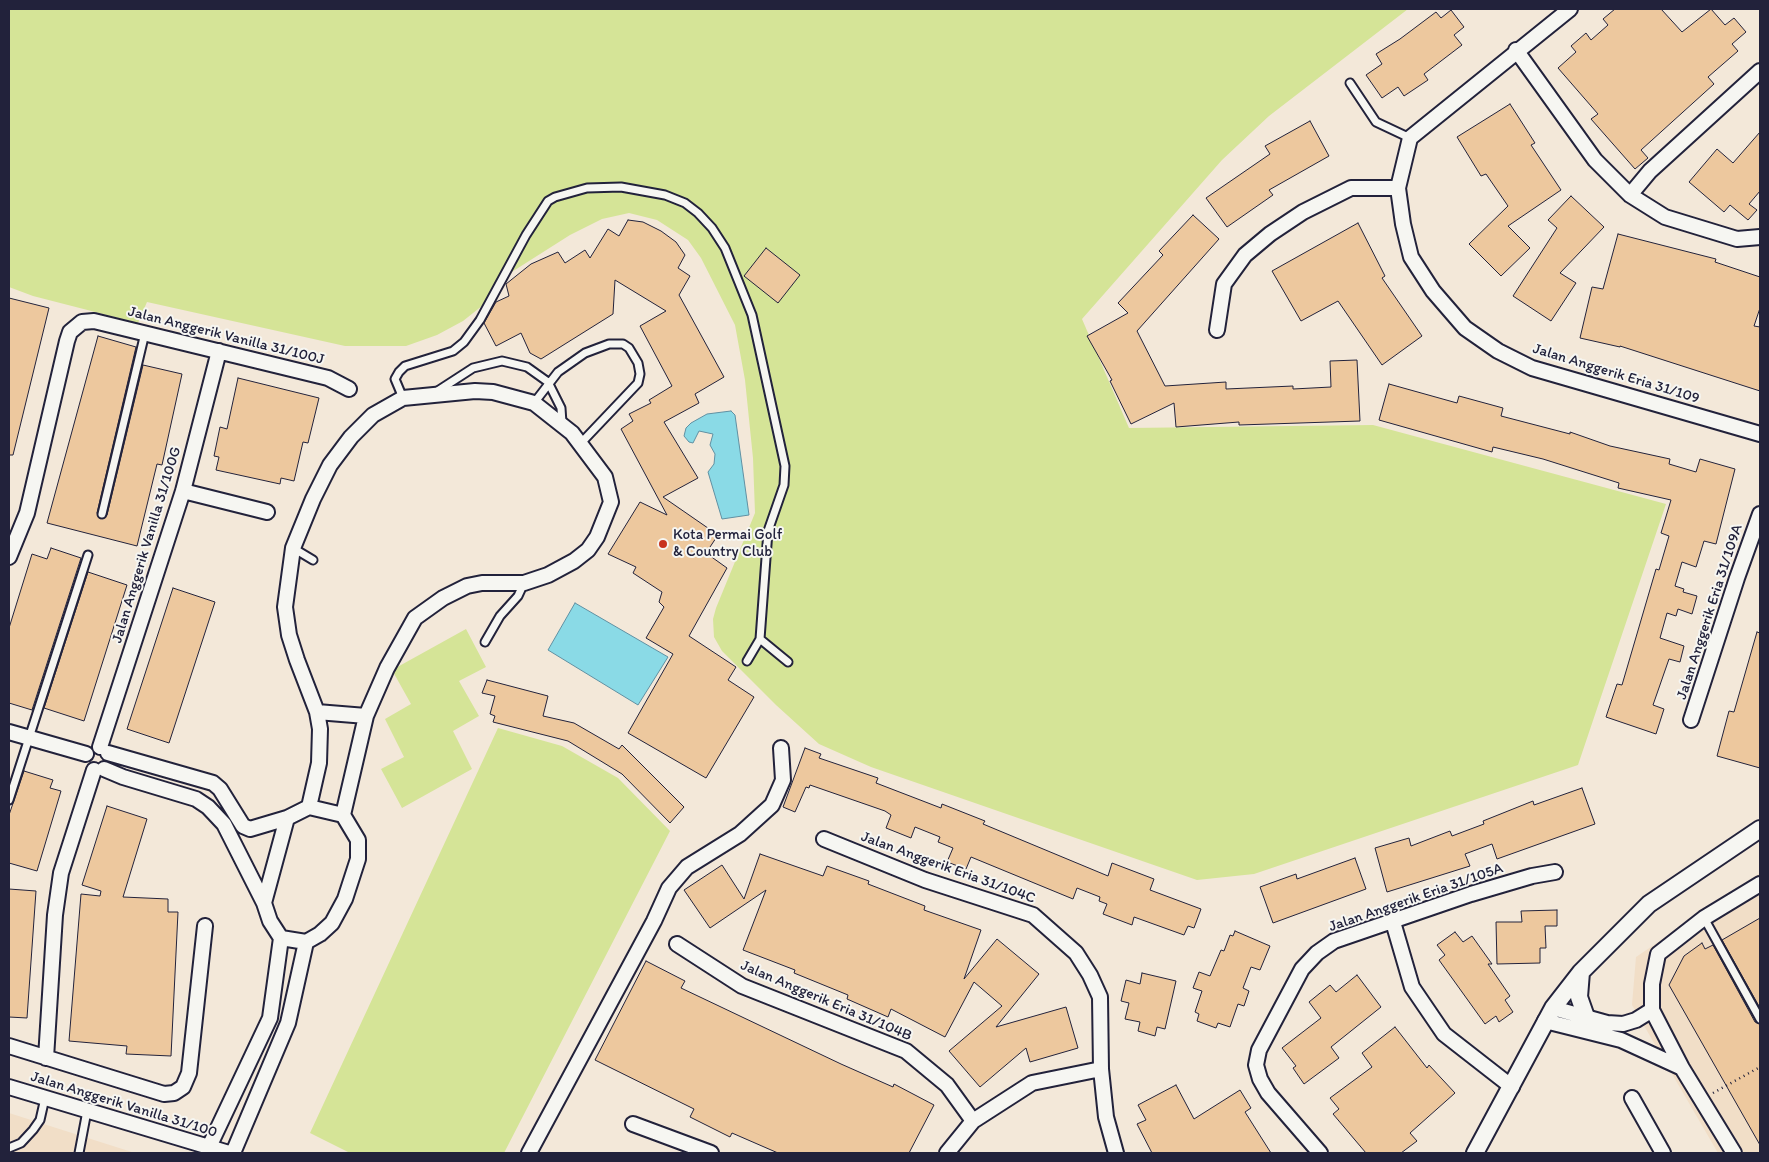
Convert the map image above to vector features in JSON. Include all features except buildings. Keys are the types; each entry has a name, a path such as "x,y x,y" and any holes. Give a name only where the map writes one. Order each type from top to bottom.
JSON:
{"street":[{"path":"1410,138 1516,50 1570,9"},
{"path":"1516,50 1595,160 1630,195 1665,217 1737,239 1760,237"},
{"path":"1630,195 1650,171 1760,72"},
{"name":"Jalan Anggerik Eria 31/109","path":"1410,138 1398,188 1403,224 1411,257 1433,291 1465,328 1498,351 1532,368 1760,434"},
{"path":"1217,330 1224,284 1245,255 1270,234 1303,212 1351,188 1398,188"},
{"name":"Jalan Anggerik Vanilla 31/100J","path":"9,557 27,512 70,332 82,322 94,321 328,378 349,389"},
{"name":"Jalan Anggerik Vanilla 31/100G","path":"104,750 183,491 219,351"},
{"path":"280,938 306,942 320,934 332,923 345,899 358,860 358,840 344,815 366,716 387,668 415,618 443,598 467,586 482,583 524,583 548,574 574,561 588,550 597,537 611,502 605,477 581,443 562,423 534,402 493,392 475,391 403,398 373,415 351,437 330,465 317,490 293,548 285,607 289,635 317,712 320,729 320,763 310,807"},
{"path":"183,491 267,512"},
{"name":"Jalan Anggerik Eria 31/109A","path":"1691,720 1760,514"},
{"path":"317,712 366,716"},
{"path":"9,732 86,754"},
{"path":"86,754 95,747 213,783 220,789 243,826 250,829 287,818 310,807 344,815"},
{"path":"529,1153 654,921 669,888 687,867 740,834 772,804 783,780 781,748"},
{"path":"46,1058 55,915 61,873 99,769 109,761 104,750"},
{"path":"86,754 88,767 196,799 215,813 224,824 280,938 270,1018 209,1146"},
{"path":"164,789 169,770"},
{"path":"264,903 287,818"},
{"path":"1475,1153 1512,1087 1549,1014 1581,972 1649,904 1760,830"},
{"path":"1737,846 1760,839"},
{"name":"Jalan Anggerik Eria 31/104C","path":"824,840 925,880 1032,915 1056,933 1076,953 1090,975 1100,997 1101,1069 1106,1117 1116,1153"},
{"name":"Jalan Anggerik Eria 31/105A","path":"1320,1153 1268,1092 1260,1079 1256,1065 1259,1050 1302,968 1317,953 1334,941 1470,894 1532,876 1555,872"},
{"path":"1734,1153 1682,1068 1652,1010 1652,984 1658,954 1704,918 1760,884"},
{"path":"1393,922 1412,987 1444,1034 1512,1087"},
{"path":"9,1046 164,1094 174,1092 183,1087 189,1073 205,926"},
{"path":"231,1153 288,1023 306,942"},
{"name":"Jalan Anggerik Eria 31/104B","path":"677,944 742,986 906,1051 947,1085 973,1122"},
{"path":"1581,972 1579,997 1586,1017"},
{"path":"1549,1014 1586,1017 1606,1023 1623,1024 1636,1020 1652,1010"},
{"path":"1549,1014 1621,1040 1682,1068"},
{"path":"947,1153 973,1122 1032,1083 1101,1069"},
{"name":"Jalan Anggerik Vanilla 31/100","path":"9,1087 87,1112 231,1153"},
{"path":"1632,1098 1663,1153"},
{"path":"633,1124 711,1153"}],"lane":[{"path":"1350,83 1376,122 1410,138"},
{"path":"403,398 395,379 400,372 405,366 453,351 464,342 480,320 548,201 566,192 622,187 665,195 685,203 712,228 725,248 742,288 757,334 785,466 784,486 768,531 760,639 747,661"},
{"path":"102,514 145,333"},
{"path":"534,402 548,382 585,353 609,344 623,344 635,357 640,374 638,383 581,443"},
{"path":"432,395 473,368 502,361 527,367 548,382 561,408 562,423"},
{"path":"293,548 313,560"},
{"path":"9,800 88,554"},
{"path":"485,642 500,616 518,596 524,583"},
{"path":"760,639 788,662"},
{"path":"1704,918 1760,1019"},
{"path":"9,1148 21,1143 33,1130 40,1120 45,1098"},
{"path":"79,1153 87,1112"}],"path":[{"path":"1702,1099 1760,1067"}],"shaded area":[{"path":"1760,873 1760,1153 1718,1153 1632,1005 1636,957"},
{"path":"9,1113 135,1153 9,1153"}],"green space":[{"path":"9,9 1408,9 1269,116 1222,160 1082,319 1129,428 1373,425 1666,504 1578,765 1254,874 1197,880 871,767 819,744 776,705 722,651 714,637 713,619 716,608 755,513 753,458 745,380 735,325 701,258 688,240 657,220 629,213 602,219 570,235 507,275 503,286 492,298 463,321 437,335 406,346 345,346 147,302 138,323 33,296 9,287"},
{"path":"466,629 486,667 459,681 479,716 453,731 472,769 402,808 381,769 404,757 385,719 411,704 392,670"},
{"path":"498,728 562,746 618,778 670,831 504,1153 350,1153 310,1133"}],"water":[{"path":"731,411 735,415 749,515 722,519 708,472 714,464 715,454 710,445 713,434 699,431 693,443 689,442 684,436 686,428 691,423 707,414"},
{"path":"575,603 668,657 638,705 548,650"}],"place":[{"name":"Kota Permai Golf & Country Club","path":"663,544"}]}
